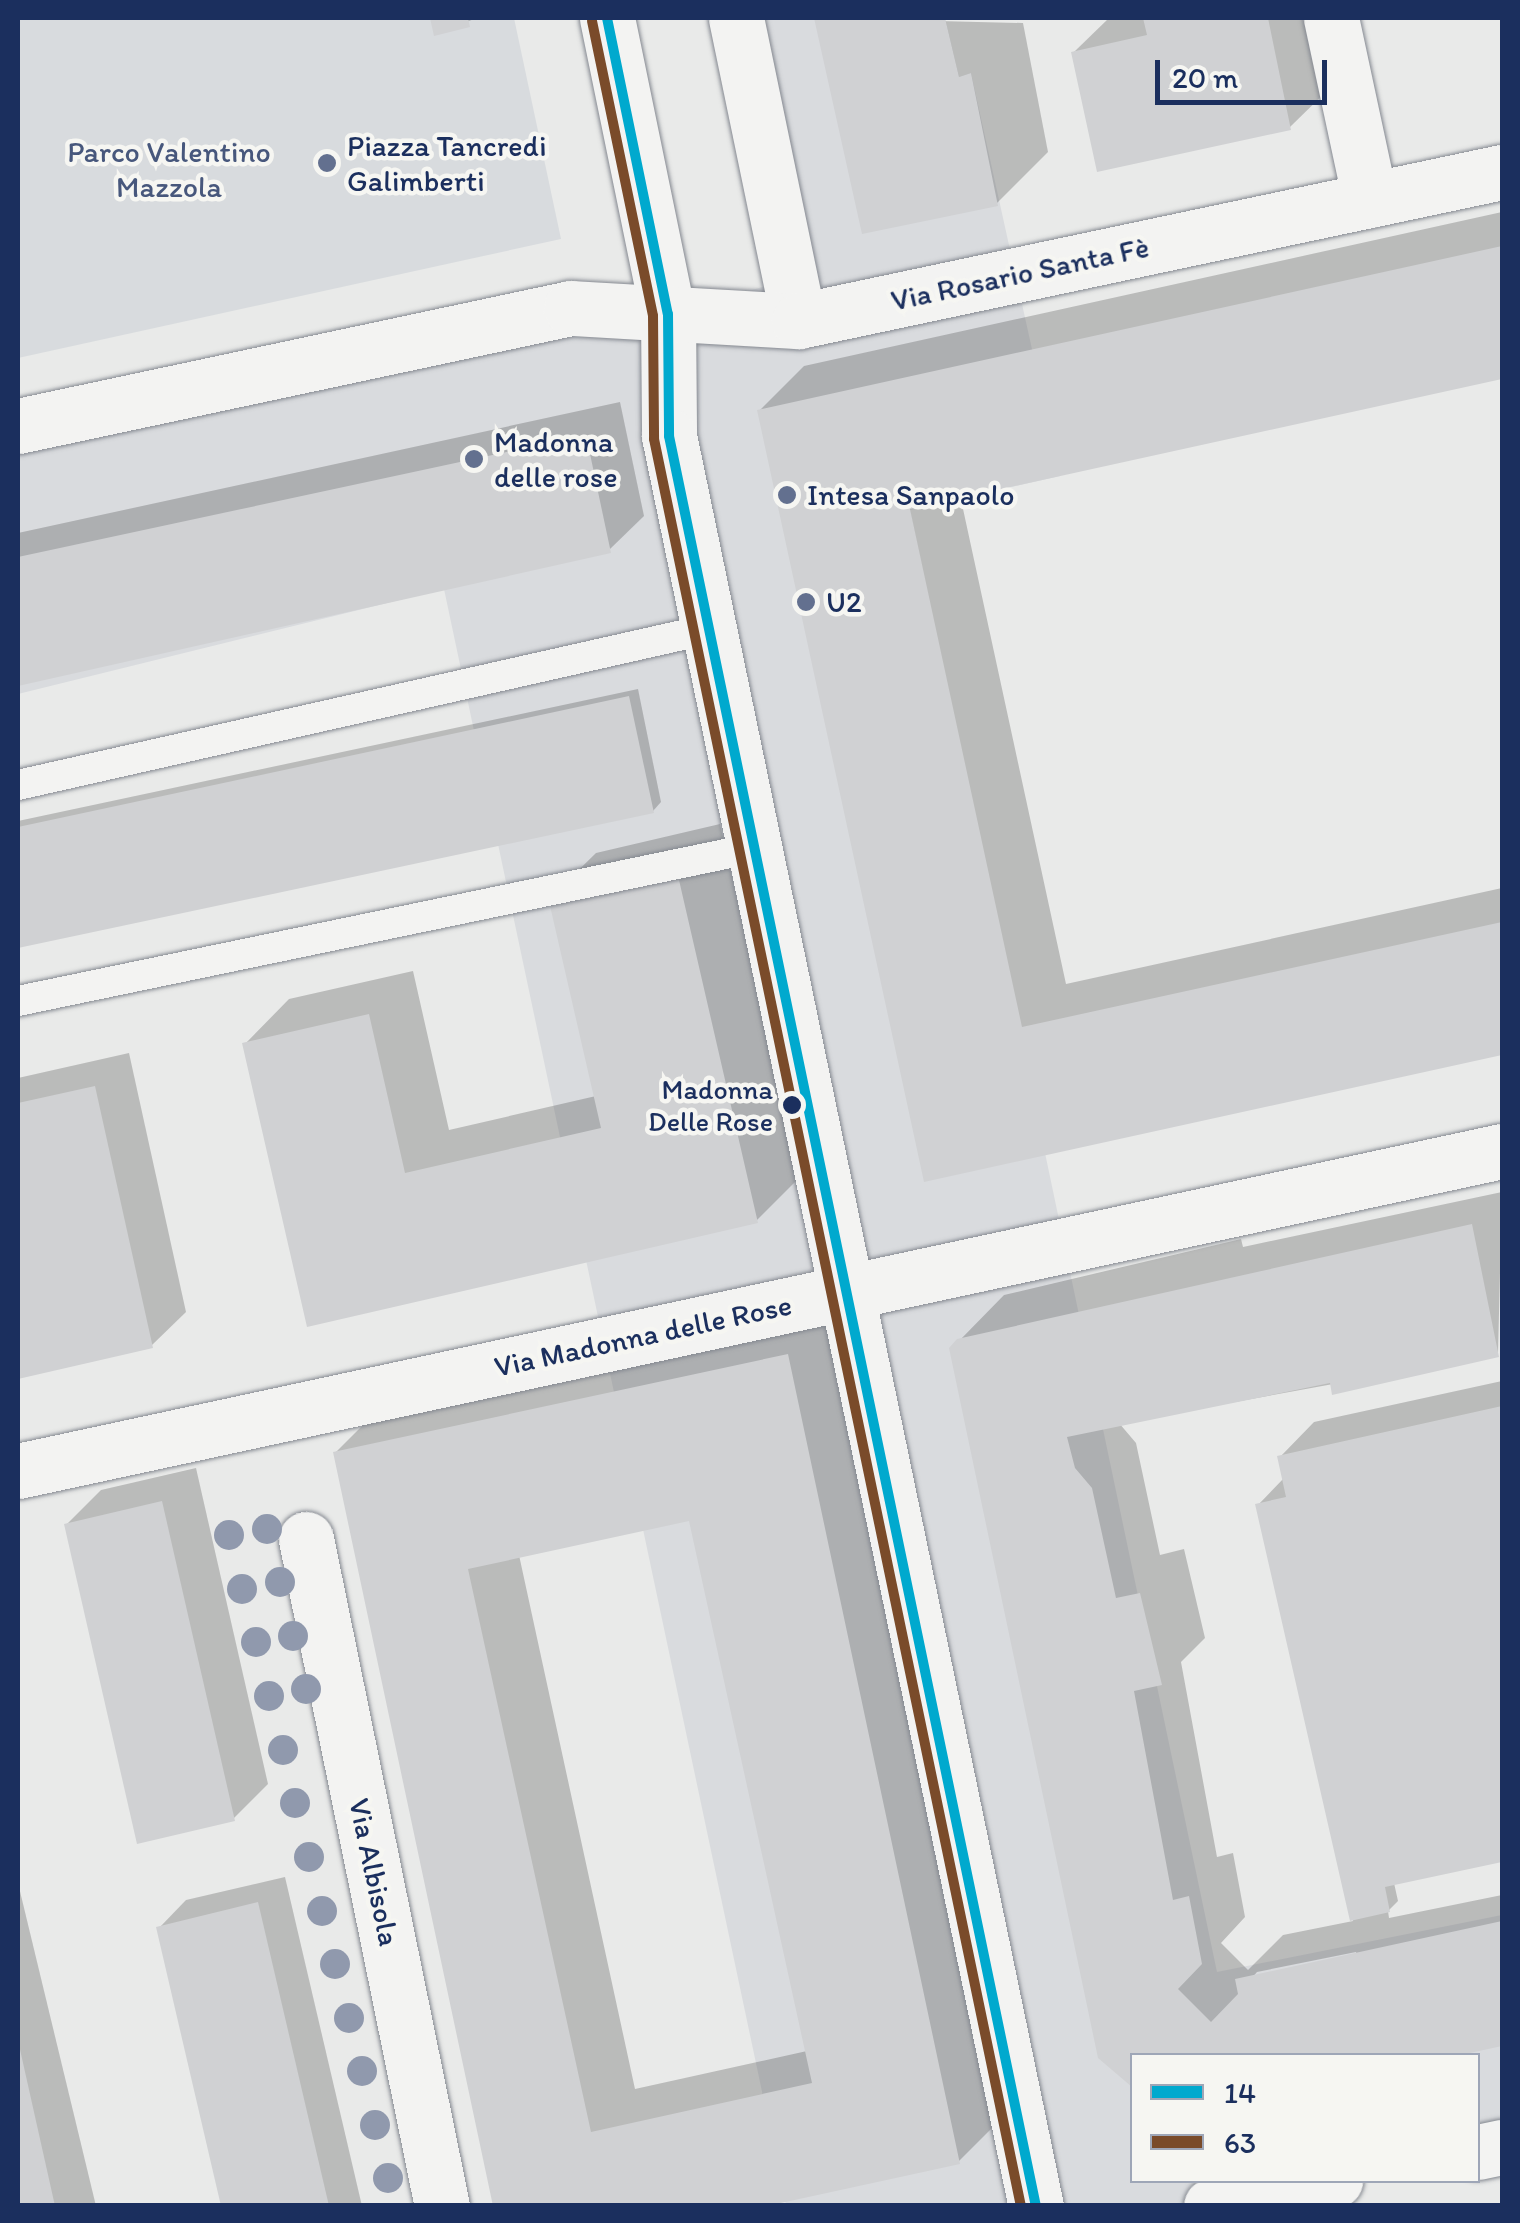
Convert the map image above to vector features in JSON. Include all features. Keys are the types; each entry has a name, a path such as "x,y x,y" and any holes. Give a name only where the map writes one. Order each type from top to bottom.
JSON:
{"street":[{"path":"607,18 668,314 670,436 1036,2206"},
{"path":"736,18 799,321"},
{"path":"1331,18 1370,200"},
{"name":"Via Rosario Santa Fè","path":"668,314 799,321 1502,172"},
{"path":"18,426 570,308 668,314"},
{"name":"Via Madonna delle Rose","path":"18,1471 1502,1151"},
{"name":"Via Albisola","path":"306,1540 442,2206"},
{"path":"1211,2206 1321,2183"}],"lane":[{"path":"18,785 709,629"},
{"path":"18,1001 754,848"}],"shaded area":[{"path":"736,18 945,18 959,77 971,73 1060,476 910,510 1217,1972 1502,1915 1502,2147 1480,2152 1480,2053 1130,2053 1130,2183 1325,2183 1211,2206 786,2205 444,589 18,694 18,448 667,314 790,279"}],"green space":[{"name":"Parco Valentino Mazzola","path":"18,18 514,18 561,239 18,358"}],"building":[{"path":"430,18 468,18 470,27 434,36"},
{"path":"814,18 945,18 959,77 971,73 998,206 862,234"},
{"path":"1143,18 1268,18 1291,130 1097,172 1071,52 1147,35"},
{"path":"1502,246 1502,379 910,509 1022,1027 1502,922 1502,1055 924,1182 757,410"},
{"path":"586,435 611,553 18,686 18,557"},
{"path":"629,696 654,813 18,948 18,827"},
{"path":"676,867 758,1223 307,1327 242,1043 369,1014 405,1173 601,1128 548,897"},
{"path":"95,1086 153,1348 18,1379 18,1103"},
{"path":"1472,1224 1499,1357 1332,1395 1330,1383 1067,1437 1075,1468 1092,1488 1116,1598 1140,1593 1162,1685 1134,1691 1173,1900 1189,1896 1202,1964 1178,1989 1211,2022 1238,1994 1235,1979 1502,1921 1502,2046 1470,2053 1130,2053 1130,2085 1098,2058 949,1348 957,1339"},
{"path":"788,1354 960,2164 767,2206 493,2206 333,1452","holes":["689,1521 812,2083 591,2132 468,1569"]},
{"path":"1502,1406 1502,1862 1385,1887 1390,1912 1350,1921 1255,1504 1286,1497 1277,1456"},
{"path":"162,1501 235,1821 137,1844 64,1524"},
{"path":"258,1902 329,2206 221,2206 156,1927"},
{"path":"19,2045 55,2206 18,2206"}],"transit line":[{"name":"14","path":"607,18 668,314 669,436 1036,2206"},
{"name":"63","path":"592,21 653,316 654,439 1021,2206"}],"place":[{"name":"Piazza Tancredi Galimberti","path":"327,163"},
{"name":"Madonna delle rose","path":"474,459"},
{"name":"Intesa Sanpaolo","path":"787,495"},
{"name":"U2","path":"806,602"},
{"name":"Madonna Delle Rose","path":"792,1105"}]}
